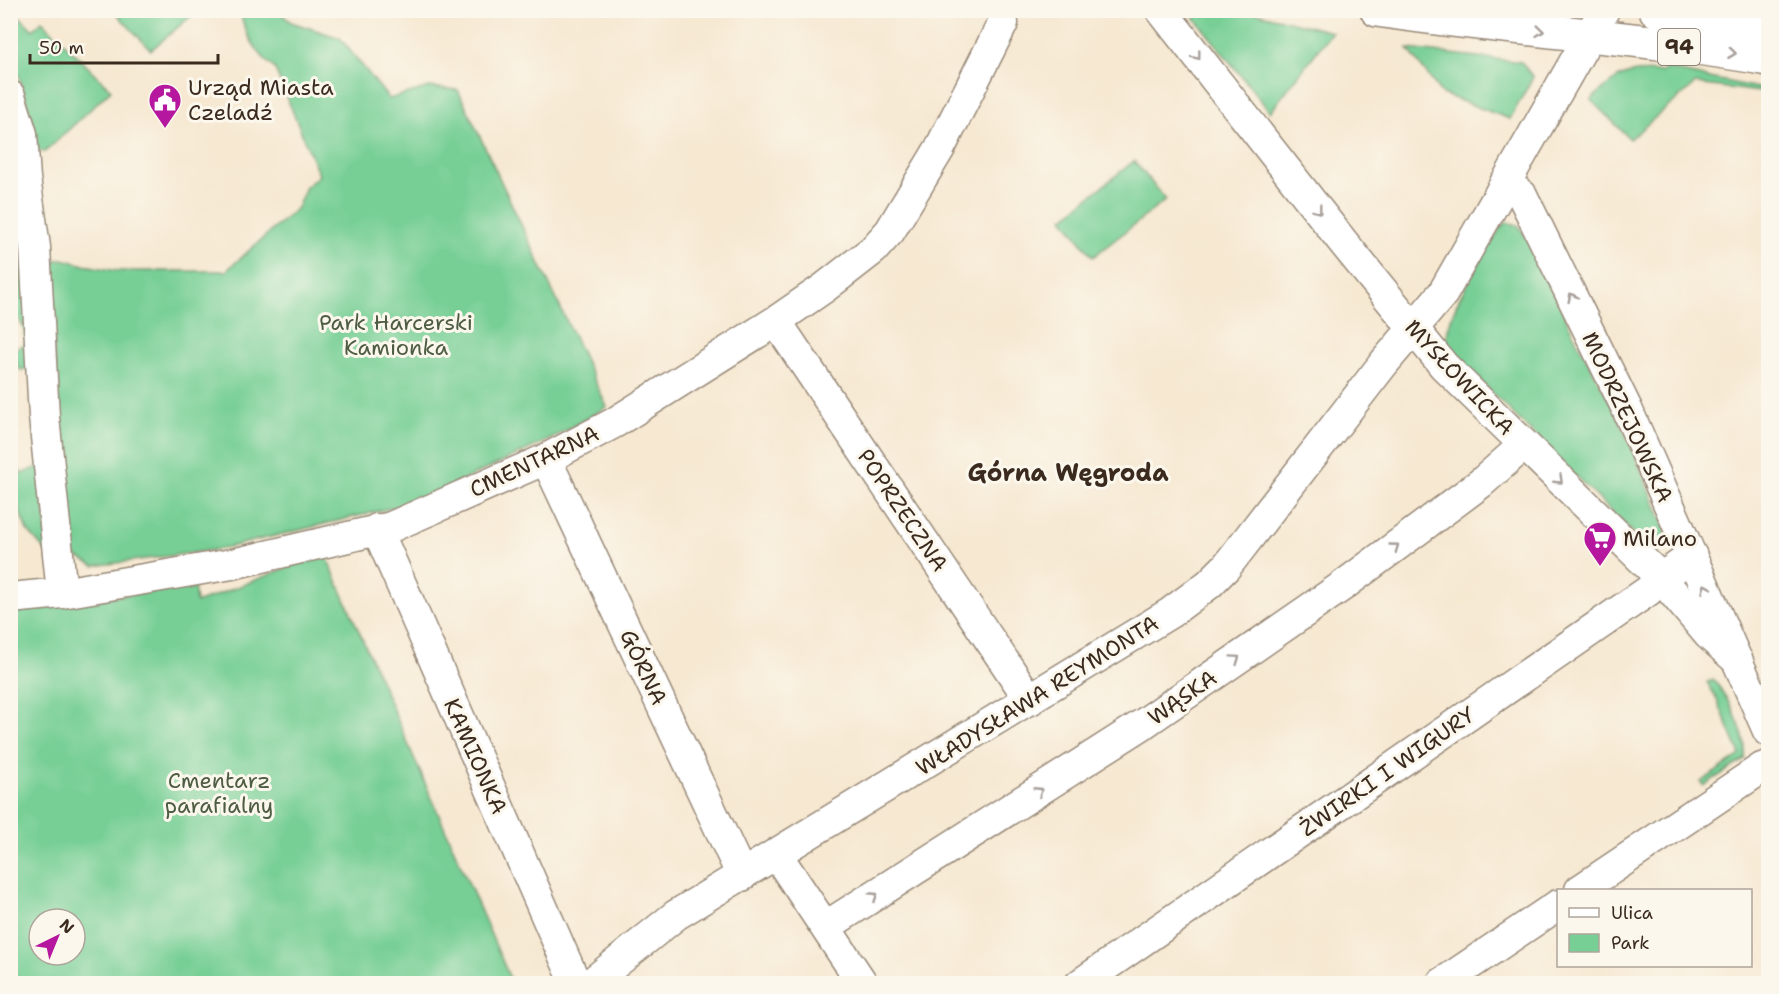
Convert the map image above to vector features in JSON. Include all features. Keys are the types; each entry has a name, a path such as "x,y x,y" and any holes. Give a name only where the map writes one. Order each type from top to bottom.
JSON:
{"main road":[{"name":"94","path":"1377,10 1452,22 1597,23 1768,59"},
{"name":"94","path":"1656,10 1768,26"}],"street":[{"name":"MYSŁOWICKA","path":"1161,10 1343,242 1444,366 1661,578 1709,635 1738,661 1768,731"},
{"name":"CMENTARNA","path":"10,598 62,593 232,564 391,527 546,459 614,423 776,321 873,250 890,231 920,183 951,129 1004,23"},
{"path":"1414,329 1443,293 1597,23"},
{"path":"10,96 22,135 25,168 20,207 35,247 44,417 62,593"},
{"name":"MODRZEJOWSKA","path":"1505,183 1522,195 1627,409 1738,661"},
{"name":"POPRZECZNA","path":"776,321 1030,700"},
{"name":"WŁADYSŁAWA REYMONTA","path":"590,984 676,915 1030,700 1189,600 1217,577 1245,544 1384,363 1414,329"},
{"name":"WĄSKA","path":"825,927 1143,724 1341,587 1481,483 1524,445"},
{"name":"GÓRNA","path":"546,459 742,876"},
{"name":"KAMIONKA","path":"377,529 576,984"},
{"name":"ŻWIRKI I WIGURY","path":"1080,984 1648,591 1661,578 1692,556"},
{"path":"1583,889 1768,765"},
{"path":"777,855 863,984"},
{"path":"1441,984 1557,906"}],"green space":[{"path":"10,11 14,11 33,30 42,21 111,90 45,152 38,151 33,122 11,51"},
{"path":"114,11 197,11 151,50"},
{"name":"Park Harcerski Kamionka","path":"240,11 278,11 291,22 340,38 389,99 429,87 458,90 607,407 551,439 416,502 221,549 94,566 75,556 69,544 47,262 63,259 118,271 226,271 297,208 306,187 319,175 275,69 252,43"},
{"path":"1189,11 1249,11 1332,32 1270,112"},
{"path":"1408,49 1521,62 1533,77 1510,119 1442,94"},
{"path":"1666,69 1768,90 1768,93 1695,84 1630,139 1591,100 1615,79 1631,73 1662,72"},
{"path":"1134,161 1166,200 1093,257 1063,218"},
{"path":"1507,222 1520,227 1527,239 1579,345 1618,417 1666,529 1665,537 1648,548 1446,347 1448,332 1458,301 1500,228"},
{"path":"19,237 26,249 35,365 32,368 20,370 11,351 28,343 11,301 10,238"},
{"path":"10,449 21,474 41,466 49,555 27,530 11,490"},
{"name":"Cmentarz parafialny","path":"325,553 512,983 11,983 10,612 194,585 196,603"},
{"path":"1714,680 1726,697 1740,728 1744,739 1745,759 1703,786 1701,782 1740,755 1707,682"}],"place":[{"name":"Urząd Miasta Czeladź","path":"165,129"},
{"name":"Milano","path":"1600,567"}],"district":[{"name":"Górna Węgroda","path":"1068,473"}]}
